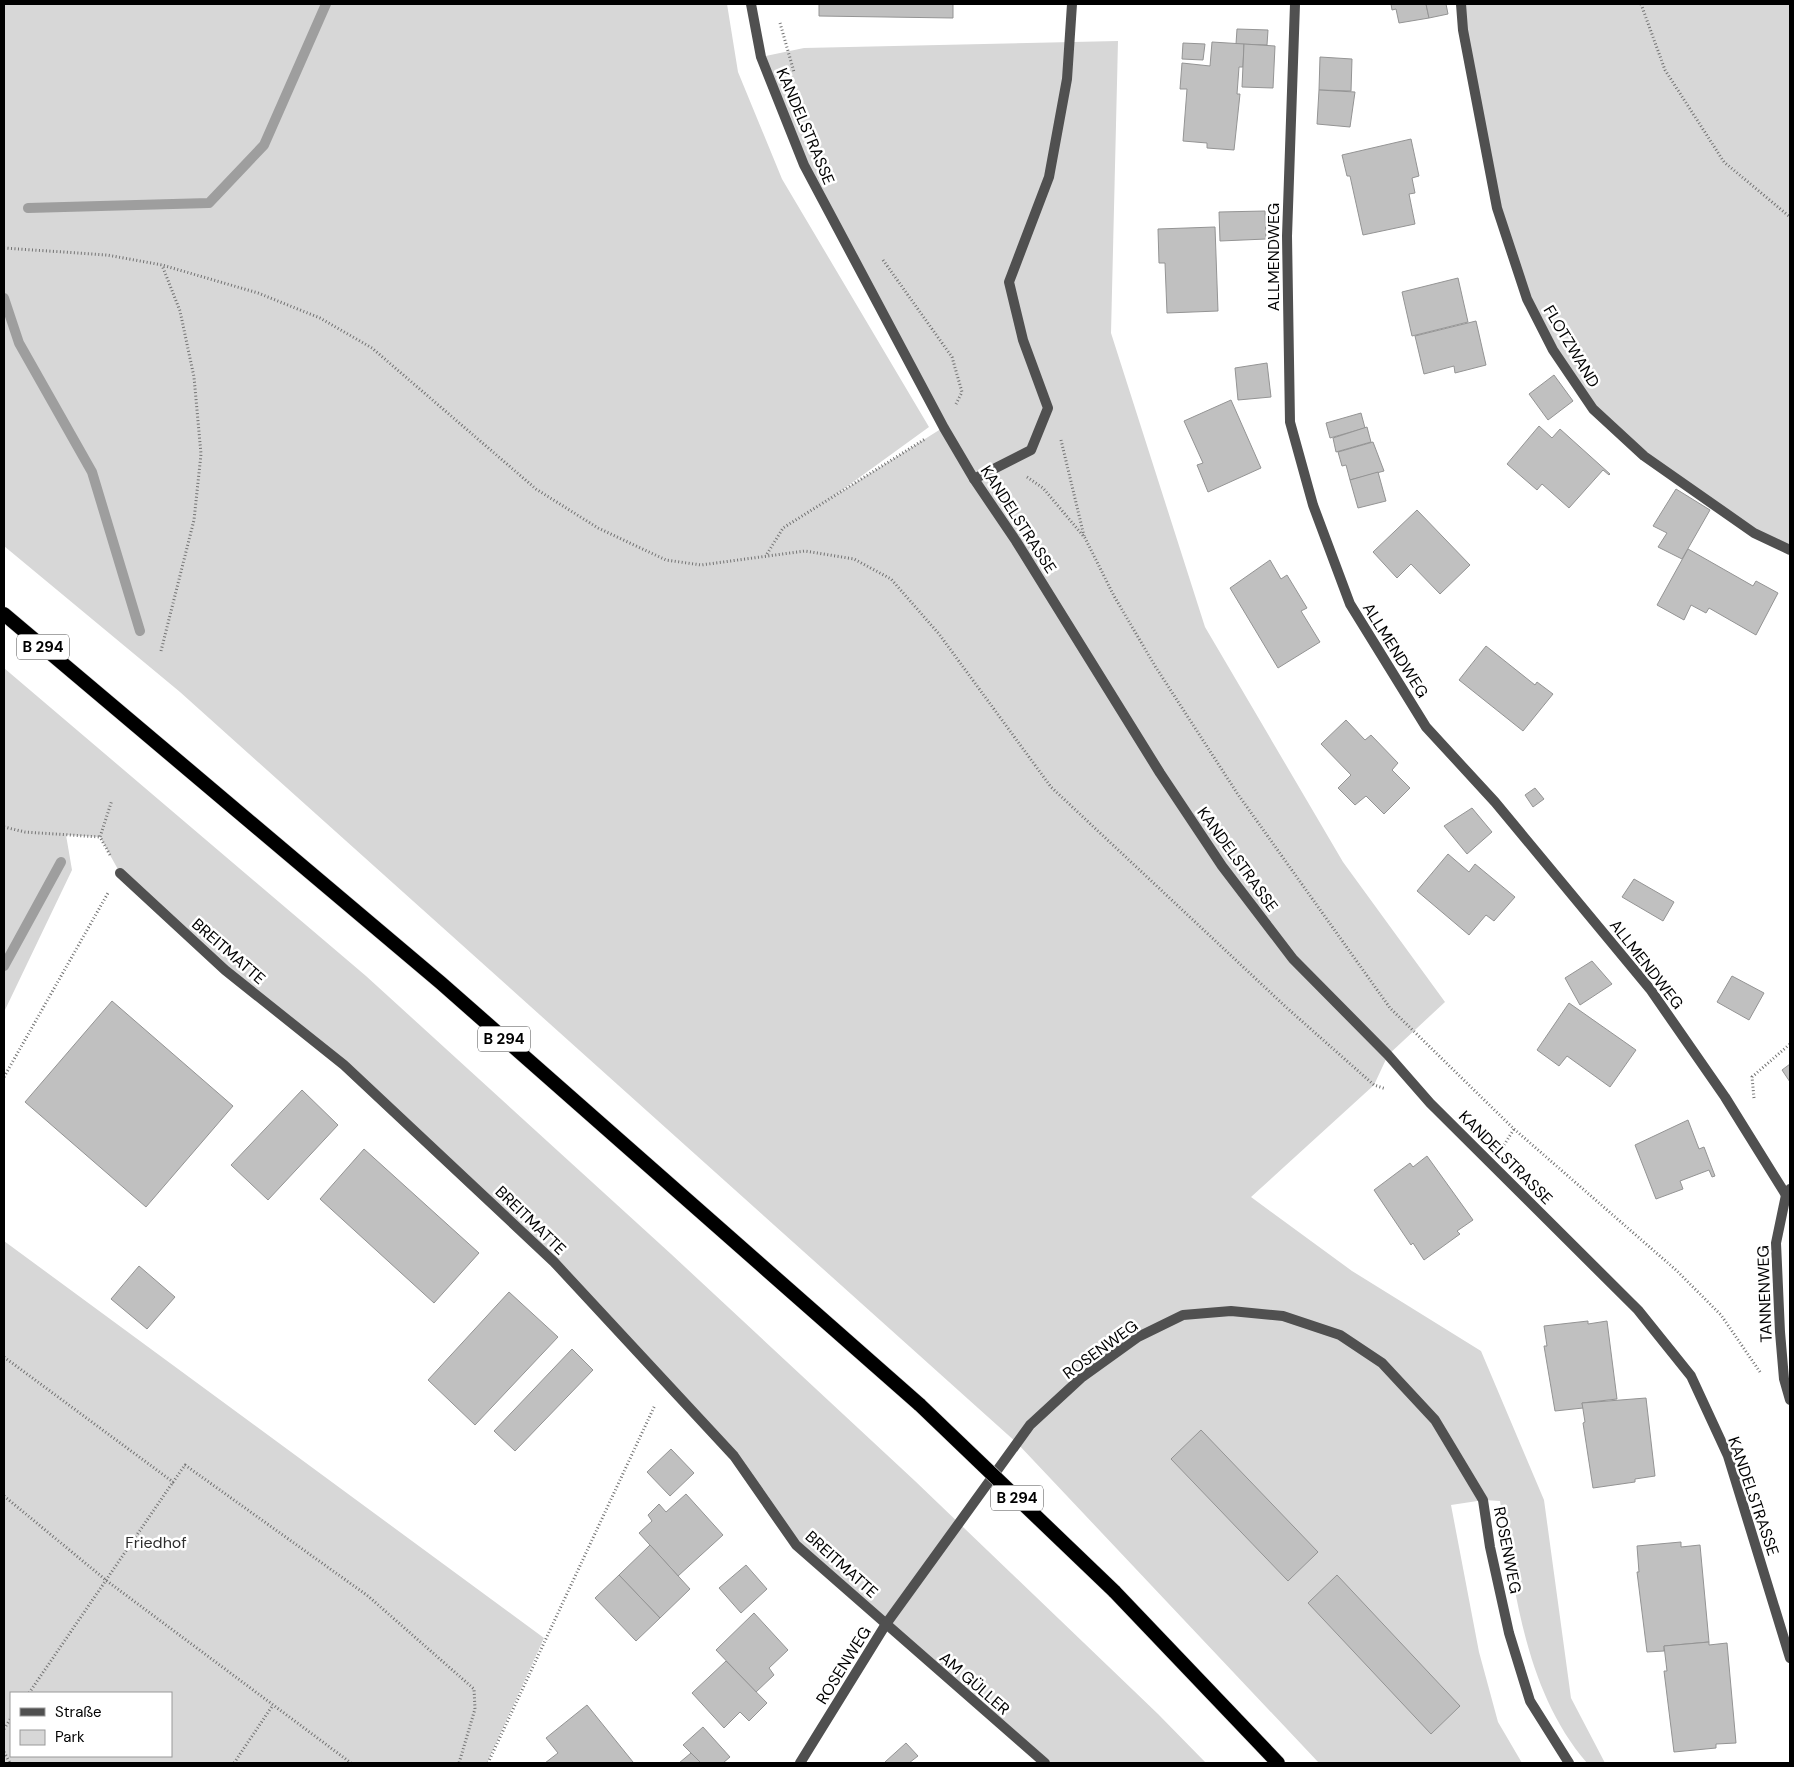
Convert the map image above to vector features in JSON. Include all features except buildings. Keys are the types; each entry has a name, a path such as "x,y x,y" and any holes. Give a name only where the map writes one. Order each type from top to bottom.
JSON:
{"highway":[{"name":"B 294","path":"4,614 441,984 920,1404 1114,1591 1278,1763"}],"street":[{"name":"KANDELSTRASSE","path":"751,4 761,57 804,165 974,479 1016,541 1160,773 1222,866 1294,959 1388,1055 1430,1103 1638,1310 1691,1376 1728,1456 1790,1658"},
{"path":"974,479 1032,450 1048,408 1023,340 1009,282 1049,177 1067,80 1072,4"},
{"name":"ALLMENDWEG","path":"1295,4 1287,236 1290,422 1313,505 1350,604 1426,727 1495,802 1650,989 1788,1192"},
{"name":"FLOTZWAND","path":"1461,4 1463,30 1497,208 1526,299 1553,350 1593,408 1644,456 1754,532 1790,550"},
{"name":"BREITMATTE","path":"120,873 225,970 344,1064 554,1262 734,1456 796,1545 886,1624"},
{"name":"TANNENWEG","path":"1788,1192 1776,1242 1784,1379 1790,1400"},
{"name":"ROSENWEG","path":"800,1763 886,1624 1030,1425 1081,1378 1138,1337 1184,1315 1231,1311 1283,1316 1340,1335 1382,1363 1435,1420 1484,1500 1490,1547 1509,1633 1530,1701 1569,1763"},
{"name":"AM GÜLLER","path":"886,1624 1045,1763"}],"path":[{"path":"1641,4 1665,70 1724,162 1790,217"},
{"path":"4,248 107,255 162,265 258,293 320,318 372,348 536,489 598,528 666,560 702,565 806,552 854,559 891,578 939,634 1051,787 1287,1008 1374,1085 1430,1103"},
{"path":"161,651 194,520 201,454 190,358 180,311 162,265"},
{"path":"1061,439 1085,538"},
{"path":"1005,464 1044,488 1085,538 1114,596 1237,793 1390,1008 1514,1129 1676,1270 1721,1315 1764,1378 1784,1379"},
{"path":"4,1077 120,873 100,836 112,800"},
{"path":"4,827 25,832 100,836"},
{"path":"1754,1104 1752,1077 1790,1044"},
{"path":"4,1357 173,1482"},
{"path":"488,1763 666,1382"},
{"path":"30,1692 185,1466 368,1596 474,1688 476,1709 459,1763"},
{"path":"4,1496 107,1581 351,1763"},
{"path":"234,1763 273,1705"},
{"path":"4,1752 10,1763"}],"green space":[{"path":"4,4 727,4 738,72 782,179 929,427 831,498 944,427 804,165 761,57 804,48 1118,41 1111,333 1205,627 1343,862 1445,1002 1388,1055 1374,1085 1251,1197 1352,1271 1481,1351 1544,1500 1571,1698 1605,1763 1587,1763 1566,1735 1549,1704 1536,1672 1526,1639 1511,1570 1500,1501 1484,1500 1451,1505 1479,1652 1498,1722 1522,1763 1319,1763 1017,1443 180,692 4,546"},
{"path":"1461,4 1790,4 1790,550 1754,532 1644,456 1593,409 1527,299 1497,208"},
{"path":"4,668 366,976 671,1254 915,1481 1158,1714 1206,1763 1045,1763 796,1545 734,1456 554,1262 344,1065 225,970 120,873 100,837 66,835 72,870 4,1012"},
{"name":"Friedhof","path":"4,1241 544,1638 487,1763 4,1763"}],"waterway":[{"path":"28,208 209,203 264,145 326,4"},
{"path":"4,298 19,343 92,472 140,631"},
{"path":"4,966 61,862"}]}
